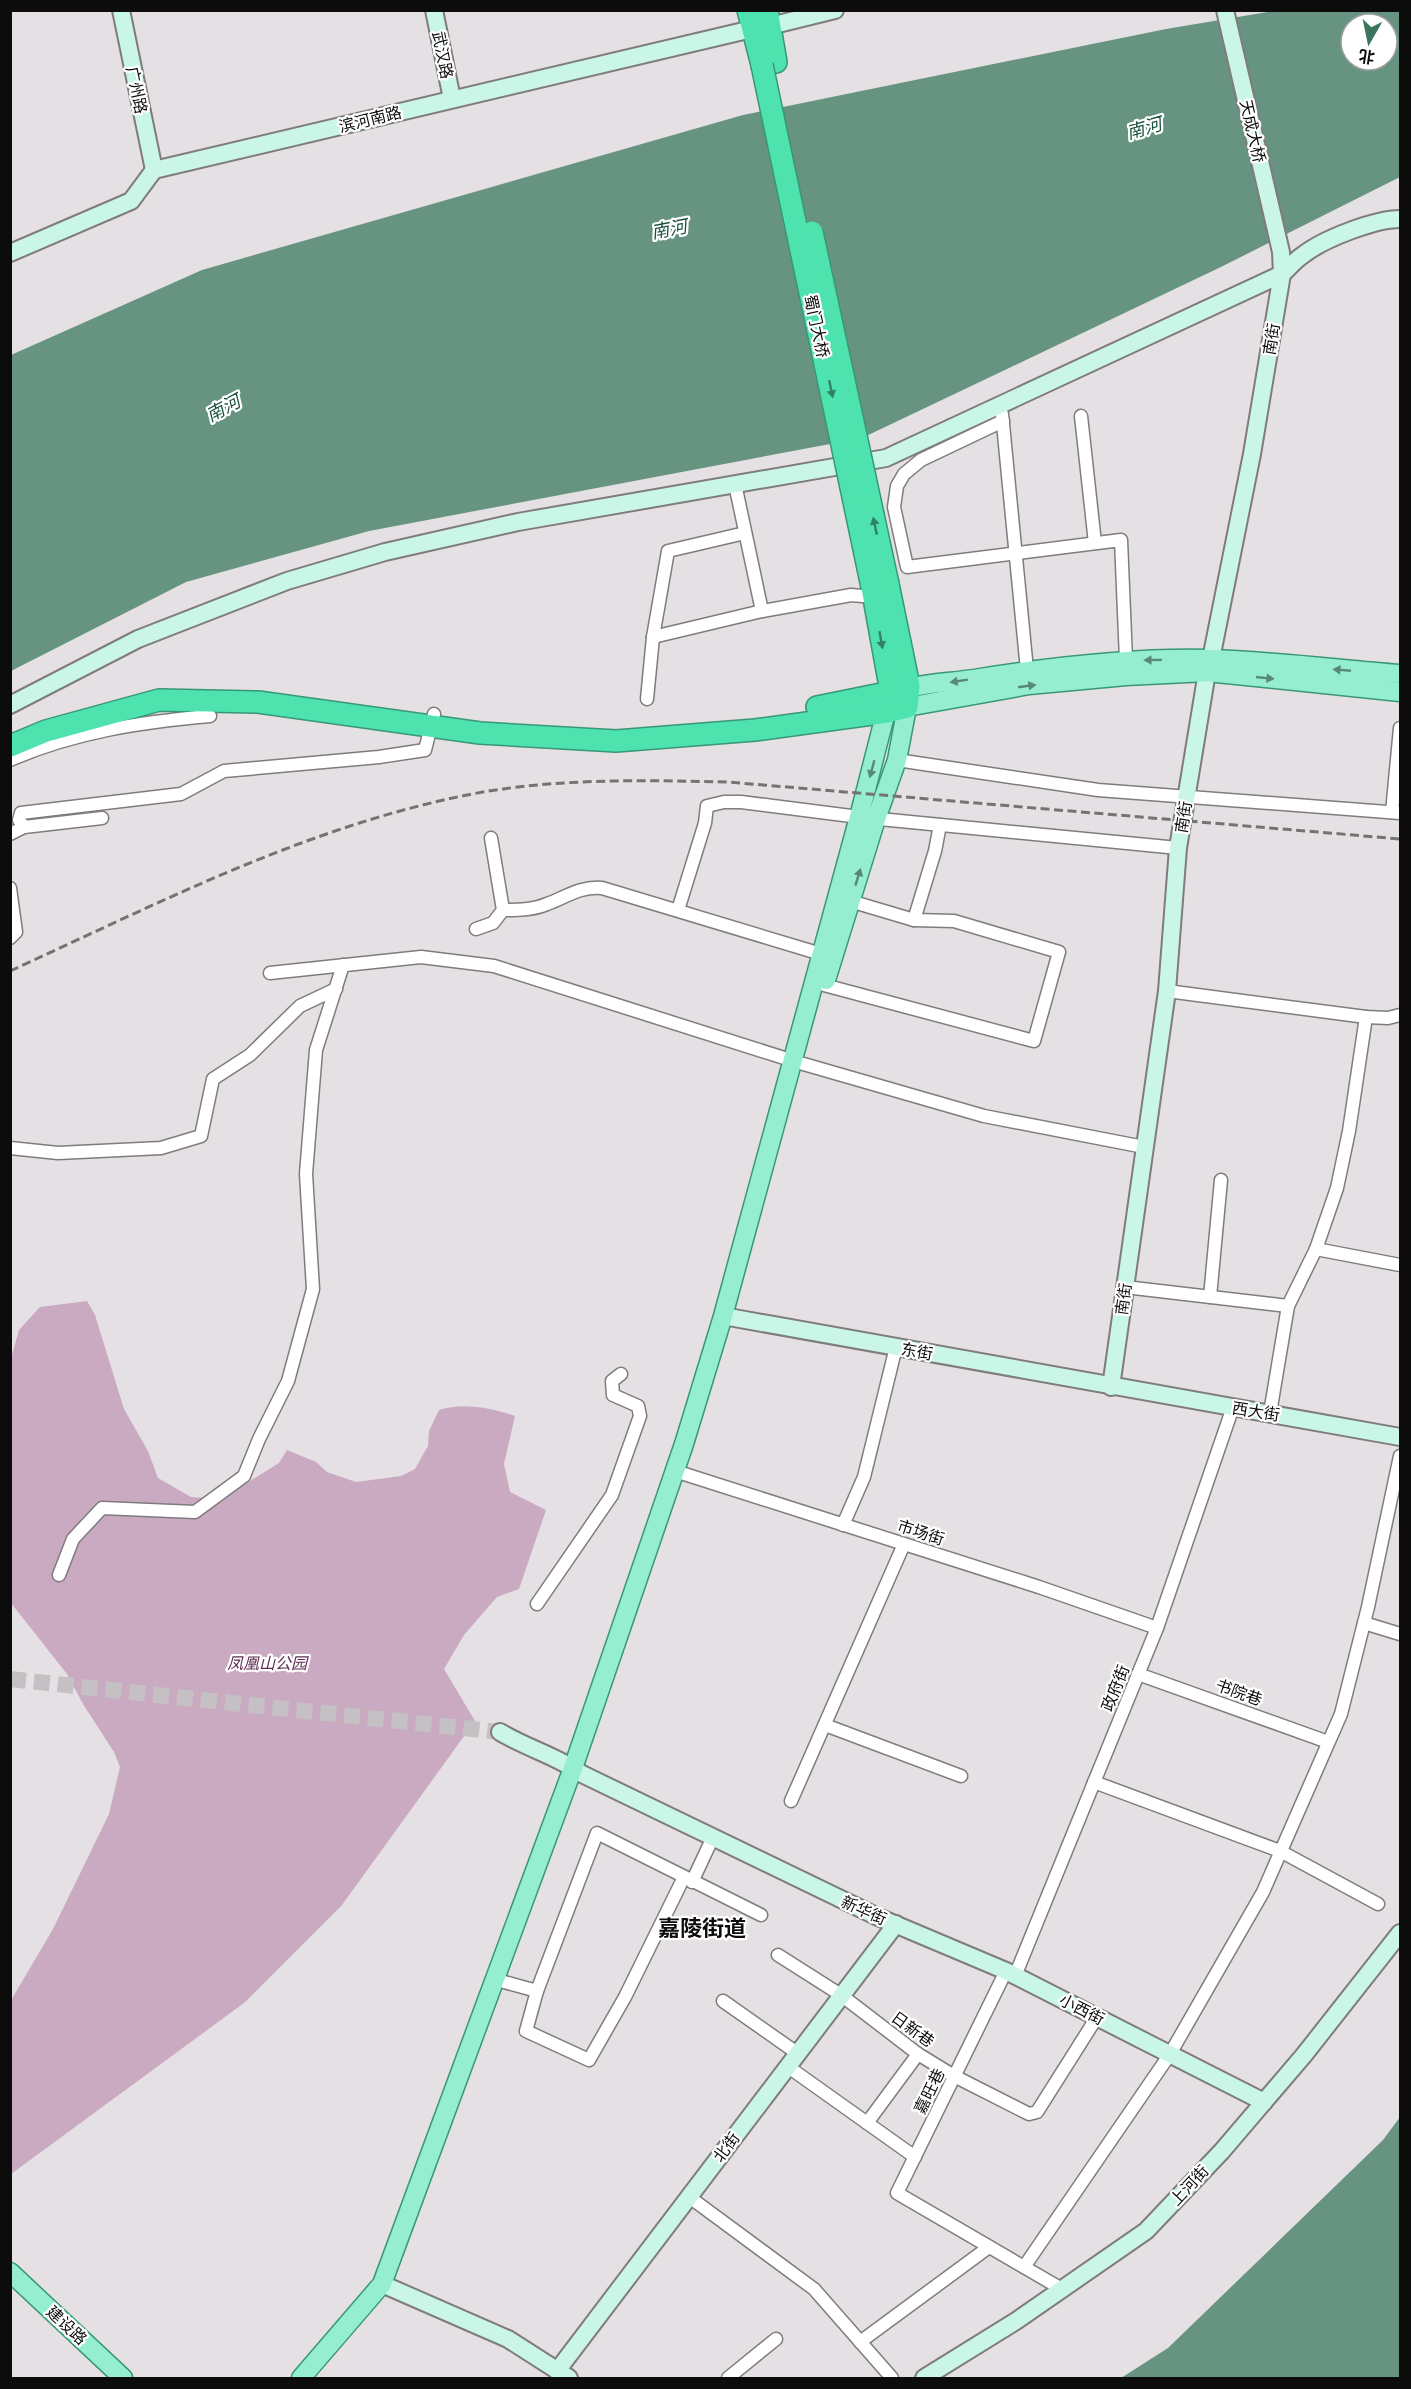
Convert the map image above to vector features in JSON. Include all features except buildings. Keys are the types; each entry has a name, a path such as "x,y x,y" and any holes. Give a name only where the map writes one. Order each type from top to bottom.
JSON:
{"highway":[{"name":"蜀门大桥","path":"759,19 899,699"},
{"path":"10,732 40,719 158,689 259,691 433,720 480,733 616,741 754,730 899,699"},
{"path":"10,746 46,731 159,700 258,702 433,720"}],"main road":[{"path":"899,699 945,684 1027,670 1126,660 1401,674"},
{"path":"899,699 1209,666 1401,692"},
{"path":"314,2379 387,2285 504,1982 680,1472 728,1316 796,1061 821,954 867,818 897,760 899,699"},
{"path":"796,1061 824,985 850,901 867,818 899,699"},
{"path":"301,2379 387,2285 579,1766"},
{"name":"建设路","path":"10,2272 123,2379"}],"street":[{"name":"广州路","path":"121,10 154,170"},
{"name":"武汉路","path":"434,10 452,99"},
{"name":"滨河南路","path":"154,170 452,99 759,19 835,10"},
{"name":"天成大桥","path":"1226,10 1281,252"},
{"path":"10,253 131,201 154,170"},
{"path":"10,705 138,639 287,580 385,552 518,522 886,458 1282,274 1304,254 1325,242 1384,219 1401,219"},
{"name":"南街","path":"1111,1387 1167,991 1178,848 1209,666 1252,454 1282,274 1281,252"},
{"path":"1001,404 1027,670"},
{"path":"1081,416 1095,543"},
{"path":"1003,421 915,464 900,480 894,507 906,567 1121,540 1126,660"},
{"path":"735,484 762,611"},
{"path":"647,699 653,637 668,551 746,533"},
{"path":"653,637 762,611 878,589"},
{"path":"10,760 93,732 147,722 210,716"},
{"path":"24,827 19,820 21,813 181,794 224,771 379,757 425,750 433,720"},
{"path":"897,760 1098,790 1396,812 1401,728"},
{"path":"678,910 705,823 707,806 724,802 1178,848"},
{"path":"10,834 24,827 102,818"},
{"path":"914,920 935,851 940,825"},
{"path":"476,929 493,923 503,910 490,838"},
{"path":"503,910 523,910 545,905 578,890 594,887 821,954"},
{"path":"10,888 16,932 10,938"},
{"path":"824,985 1034,1041 1059,952 954,921 914,920 850,901"},
{"path":"270,973 421,957 494,966 796,1061 984,1116 1144,1147"},
{"path":"58,1575 73,1539 102,1508 195,1512 244,1476 259,1439 288,1381 313,1289 306,1174 316,1050 343,965"},
{"path":"10,1148 58,1153 161,1148 201,1137 213,1079 250,1055 300,1006 336,989"},
{"path":"1167,991 1366,1017 1388,1018 1401,1015"},
{"path":"1270,1413 1288,1306 1316,1249 1337,1188 1349,1131 1366,1017"},
{"path":"1210,1297 1221,1180"},
{"path":"1316,1249 1401,1265"},
{"path":"1125,1287 1288,1306"},
{"name":"东街","path":"728,1316 1111,1387"},
{"path":"843,1525 864,1477 896,1347"},
{"path":"537,1604 612,1494 640,1416 638,1406 613,1395 612,1381 621,1374"},
{"name":"西大街","path":"1111,1387 1401,1437"},
{"name":"政府街","path":"1010,1973 1094,1782 1157,1628 1233,1407"},
{"path":"1024,2267 1170,2054 1263,1892 1341,1714 1401,1456"},
{"name":"市场街","path":"680,1472 1157,1628"},
{"path":"791,1801 904,1544"},
{"path":"1364,1623 1401,1634"},
{"name":"书院巷","path":"1138,1674 1328,1742"},
{"path":"825,1725 961,1776"},
{"name":"新华街","path":"579,1766 712,1837 896,1924"},
{"name":"新华街","path":"579,1766 881,1907 896,1924"},
{"path":"1094,1782 1280,1851 1378,1904"},
{"path":"712,1837 688,1879 625,1997 589,2060 526,2031 537,1991 597,1833 688,1879 761,1915"},
{"name":"小西街","path":"896,1924 1010,1973 1264,2102"},
{"name":"北街","path":"563,2375 688,2196 896,1924"},
{"name":"上河街","path":"924,2379 1016,2321 1060,2288 1146,2231 1222,2151 1264,2102 1401,1933"},
{"name":"日新巷","path":"778,1955 841,1995 918,2054 954,2076 1029,2114 1037,2112 1097,2017"},
{"name":"嘉旺巷","path":"989,2247 897,2193 954,2076 1010,1973"},
{"path":"504,1982 537,1991"},
{"path":"723,2001 867,2123 915,2157"},
{"path":"867,2123 918,2054"},
{"path":"688,2196 814,2289 892,2379"},
{"path":"860,2342 989,2247 1060,2288"},
{"path":"387,2285 507,2339 563,2375"},
{"path":"728,2379 776,2339"}],"green space":[{"name":"凤凰山公园","path":"87,1301 95,1315 124,1409 148,1451 158,1478 191,1497 206,1498 237,1489 279,1463 287,1450 316,1462 327,1472 356,1482 401,1476 415,1469 428,1446 429,1431 439,1410 467,1406 487,1408 515,1416 504,1464 510,1492 546,1510 519,1589 497,1597 464,1635 444,1669 475,1721 342,1905 244,2003 11,2174 10,2002 53,1929 109,1814 120,1767 114,1752 67,1674 11,1603 10,1362 19,1330 40,1307"}],"water":[{"name":"南河","path":"1274,11 1400,11 1400,177 1223,266 862,438 369,531 186,582 11,671 11,355 202,270 743,115 1166,29"},
{"path":"1400,2117 1400,2378 1121,2378 1168,2348 1383,2140"}],"tunnel":[{"path":"10,1679 500,1732"}],"railway":[{"path":"10,971 175,895 287,848 403,810 462,796 528,786 628,781 728,782 1400,839"}],"district":[{"name":"嘉陵街道","path":"702,1928"}]}
